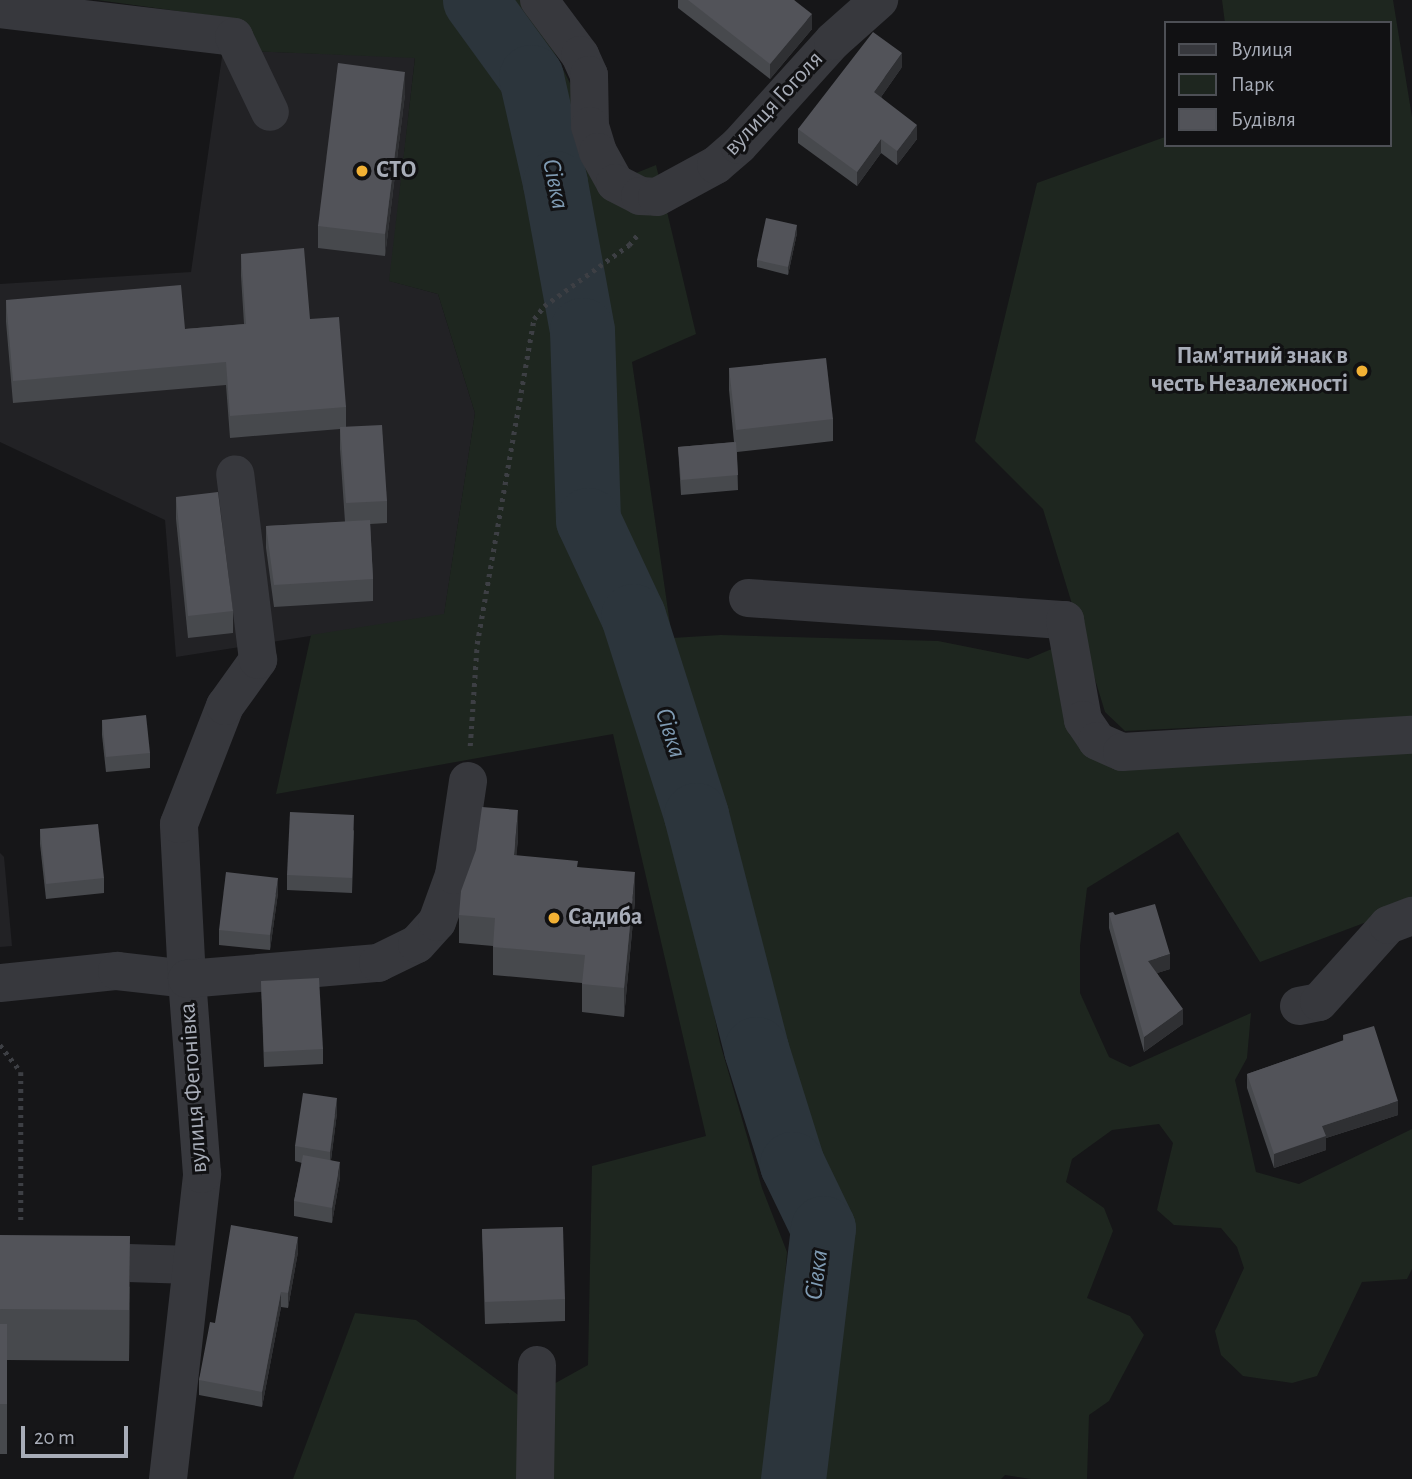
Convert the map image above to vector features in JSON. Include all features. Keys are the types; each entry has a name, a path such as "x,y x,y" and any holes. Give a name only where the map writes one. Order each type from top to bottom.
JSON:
{"street":[{"name":"вулиця Гоголя","path":"540,0 580,55 589,75 590,126 598,152 615,183 640,196 657,197 716,165 739,145 834,41 879,0"},
{"path":"0,9 234,37 270,112"},
{"path":"0,983 117,971 187,979 179,824 225,706 258,660 235,474"},
{"path":"748,598 1065,620 1083,720 1097,741 1122,752 1412,735"},
{"name":"вулиця Фегонівка","path":"168,1479 202,1174 187,979 378,962 417,944 437,922 454,875 468,782"},
{"path":"1299,1006 1319,1002 1388,925 1412,916"},
{"path":"10,1260 192,1265"},
{"path":"535,1479 537,1365"}],"path":[{"path":"468,782 477,644 534,319 544,306 604,265"},
{"path":"0,1045 21,1073 10,1260"}],"shaded area":[{"path":"223,50 415,57 390,281 438,294 475,413 444,615 176,657 165,520 0,442 0,284 191,272"},
{"path":"0,853 4,857 12,946 0,947"}],"green space":[{"path":"97,0 528,0 619,180 656,165 696,334 632,362 672,638 721,635 938,641 1028,659 1054,648 1081,740 1412,746 1412,905 1260,962 1178,832 1087,888 1080,946 1080,993 1109,1057 1130,1067 1251,1013 1247,1058 1235,1080 1256,1172 1299,1184 1412,1129 1412,1269 1407,1279 1362,1282 1317,1376 1292,1383 1243,1376 1221,1355 1215,1331 1244,1268 1237,1247 1221,1228 1174,1225 1157,1210 1173,1143 1159,1124 1112,1130 1072,1159 1066,1182 1104,1208 1113,1231 1087,1298 1130,1316 1144,1335 1109,1401 1089,1415 1087,1479 1031,1479 1005,1475 1001,1479 811,1479 853,1218 792,1097 769,988 672,639 633,702 670,800 720,1043 762,1188 787,1252 769,1479 293,1479 355,1313 416,1320 525,1400 588,1365 592,1166 706,1136 613,734 276,794 311,635 444,614 475,413 438,294 389,281 415,58 223,50 207,15"},
{"path":"1222,0 1393,0 1412,117 1412,717 1125,731 1105,712 1043,509 975,441 1037,183 1164,137 1164,147 1391,147 1391,21 1225,21"}],"building":[{"path":"688,0 794,0 812,14 770,64"},
{"path":"873,32 902,53 874,92 917,125 897,151 881,139 857,172 798,129"},
{"name":"СТО","path":"338,63 405,72 385,234 318,226"},
{"path":"766,218 797,225 788,267 757,260"},
{"path":"304,248 310,319 339,317 346,407 230,416 226,362 13,381 6,300 181,285 185,329 246,324 241,254"},
{"path":"826,358 833,419 736,430 729,368"},
{"path":"382,425 387,501 346,503 340,427"},
{"path":"736,442 738,475 681,480 678,447"},
{"path":"218,492 233,611 188,616 176,497"},
{"path":"370,520 373,579 274,585 266,526"},
{"path":"146,715 150,753 106,757 102,720"},
{"path":"482,807 518,810 514,855 578,861 577,867 635,872 624,988 582,984 585,955 493,947 495,918 459,915 461,891 476,850"},
{"path":"290,812 354,815 352,878 287,875"},
{"path":"98,824 104,878 46,884 40,829"},
{"path":"226,872 278,878 270,935 219,930"},
{"path":"1155,904 1170,954 1148,961 1183,1009 1144,1037 1109,913 1113,912 1115,915"},
{"path":"319,978 323,1049 264,1052 261,981"},
{"path":"1374,1026 1398,1101 1322,1126 1326,1136 1274,1154 1247,1074 1344,1040 1343,1035"},
{"path":"303,1093 337,1098 330,1152 295,1146"},
{"path":"303,1155 340,1162 332,1208 294,1201"},
{"path":"231,1225 298,1237 288,1293 281,1292 262,1392 199,1380 210,1322 215,1323"},
{"path":"563,1227 565,1299 485,1302 482,1229"},
{"path":"0,1235 130,1236 129,1310 0,1309"},
{"path":"0,1324 7,1324 7,1404 0,1404"}],"waterway":[{"name":"Сівка","path":"475,0 531,77 555,183 582,330 588,520 633,616 696,815 756,1049 792,1164 823,1228 793,1479"}],"place":[{"name":"СТО","path":"362,171"},
{"name":"Пам'ятний знак в честь Незалежності","path":"1362,371"},
{"name":"Садиба","path":"554,918"}]}
